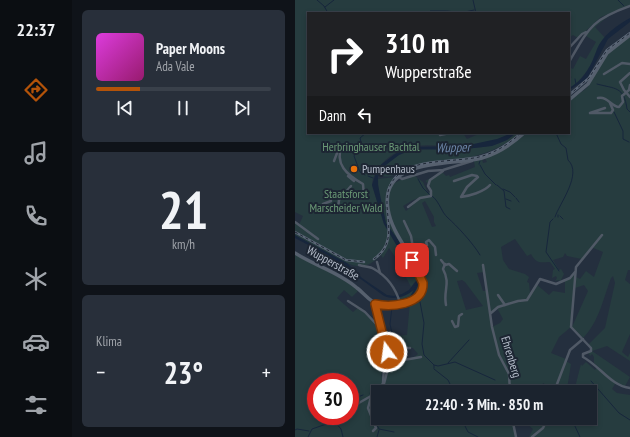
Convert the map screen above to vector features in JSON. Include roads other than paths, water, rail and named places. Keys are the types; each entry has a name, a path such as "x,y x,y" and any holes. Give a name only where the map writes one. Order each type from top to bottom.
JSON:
{"main road":[{"path":"570,99 588,84 607,53 630,35"},
{"path":"375,303 383,306 416,298 421,292 423,283 392,225 387,202 391,189 398,177 416,168 476,159 502,150 523,134"},
{"name":"Wupperstraße","path":"295,253 347,280 375,303"}],"street":[{"path":"570,60 587,32 602,18 630,6"},
{"path":"570,47 582,34 587,32"},
{"path":"603,74 622,63 630,64"},
{"path":"630,73 620,82 630,97"},
{"path":"598,98 609,101 614,106 619,107 623,102 622,96 630,85"},
{"path":"605,108 591,113 611,113 613,109 609,101"},
{"path":"441,135 446,134"},
{"path":"334,161 339,148 342,146 340,162 354,181"},
{"path":"398,177 402,179 428,171 443,170 476,159"},
{"path":"345,170 363,184 364,197"},
{"path":"408,208 420,198 431,196 429,186 430,181 443,170"},
{"path":"454,181 472,175 478,177 462,192 461,198 485,189 490,185"},
{"path":"338,208 339,200 351,186"},
{"path":"323,204 331,201 330,197"},
{"path":"404,221 412,240 413,248"},
{"path":"295,222 318,239"},
{"path":"602,235 577,265 575,272 571,327 591,350 583,356 599,368 614,383 622,387 630,388"},
{"path":"427,245 426,242 429,240 435,246 436,256"},
{"path":"441,260 445,264 449,264 457,271"},
{"path":"377,262 380,274"},
{"path":"445,264 443,269 448,280 445,295 446,305"},
{"path":"359,265 375,269 394,287 398,294 399,301"},
{"name":"Ehrenberg","path":"483,265 486,295 491,313 498,353 509,374 510,385"},
{"path":"491,313 493,310 518,301 527,300 540,279 556,284 570,278 575,272"},
{"path":"498,295 505,306"},
{"path":"348,301 365,312 378,326 380,324"},
{"path":"375,303 387,352 390,353 396,349 410,348"},
{"path":"453,321 455,327 458,326 459,316 462,314"},
{"path":"557,385 570,350 583,339"},
{"path":"382,385 385,351"},
{"path":"385,385 389,368 392,363 421,358"},
{"path":"359,404 371,398"},
{"path":"371,398 367,408 371,417"},
{"path":"373,431 376,428 375,425"},
{"path":"513,425 516,437"},
{"path":"532,437 544,425"}],"water":[{"path":"630,18 630,22 608,39 587,79 570,89 570,88 575,85 584,76 602,40 620,24"},
{"path":"510,134 515,134 507,140 492,146 456,150 412,149 399,155 382,168 378,177 378,185 386,223 399,241 421,281 410,293 395,298 384,296 329,256 295,238 295,235 347,263 362,278 387,295 394,296 402,294 409,290 417,280 384,224 372,185 378,167 395,154 408,147 464,146 497,139"}],"waterway":[{"path":"317,0 324,6 327,12"},
{"path":"325,7 334,0"},
{"path":"473,0 476,12"},
{"path":"618,0 624,6"},
{"path":"465,12 474,10"},
{"path":"431,11 446,11"},
{"path":"447,11 456,12"},
{"name":"Wupper","path":"575,79 576,84"},
{"path":"597,84 614,88 621,92 624,96 627,109 630,112"},
{"path":"614,112 623,131 623,139 629,142"},
{"path":"365,134 360,138 361,142 354,156 360,172 365,175"},
{"path":"555,217 569,189 573,173 572,166 568,160 566,148 561,144 556,134"},
{"path":"480,165 485,174 496,185"},
{"path":"368,176 373,178"},
{"path":"418,179 423,188 430,195"},
{"path":"497,185 504,191 506,207 510,209"},
{"path":"503,189 510,192 515,197"},
{"path":"432,196 437,201 446,216 473,245 480,255"},
{"path":"516,198 519,202"},
{"path":"506,199 511,201"},
{"path":"560,216 563,219"},
{"path":"553,219 550,222 546,252 559,271"},
{"path":"400,301 411,297 419,282"},
{"path":"422,299 423,292"},
{"path":"420,302 424,323 422,344 424,355 434,365 434,368"},
{"path":"390,347 393,338 390,324 392,307"},
{"path":"448,363 469,340"},
{"path":"386,362 388,353"},
{"path":"434,365 438,366 455,362 495,380"},
{"path":"382,376 383,369"},
{"path":"434,369 448,380 450,385"},
{"path":"591,381 619,413 630,420"},
{"path":"359,397 363,395"},
{"path":"308,437 312,429 324,425"},
{"path":"338,425 341,429 343,437"},
{"path":"377,425 379,429 394,432"},
{"path":"464,425 468,432 478,437"},
{"path":"574,425 580,437"},
{"path":"295,430 309,431"},
{"path":"377,437 379,430"}],"railway":[{"path":"570,94 589,78 607,50 630,33"},
{"path":"374,259 383,250 388,240 389,229 387,195 391,184 399,174 406,169 426,163 479,157 501,148 520,134"},
{"path":"295,232 346,260 364,262"}],"place":[{"name":"Pumpenhaus","path":"354,169"}],"park label":[{"name":"Herbringhauser Bachtal","path":"371,147"},
{"name":"Staatsforst Marscheider Wald","path":"346,201"}]}
